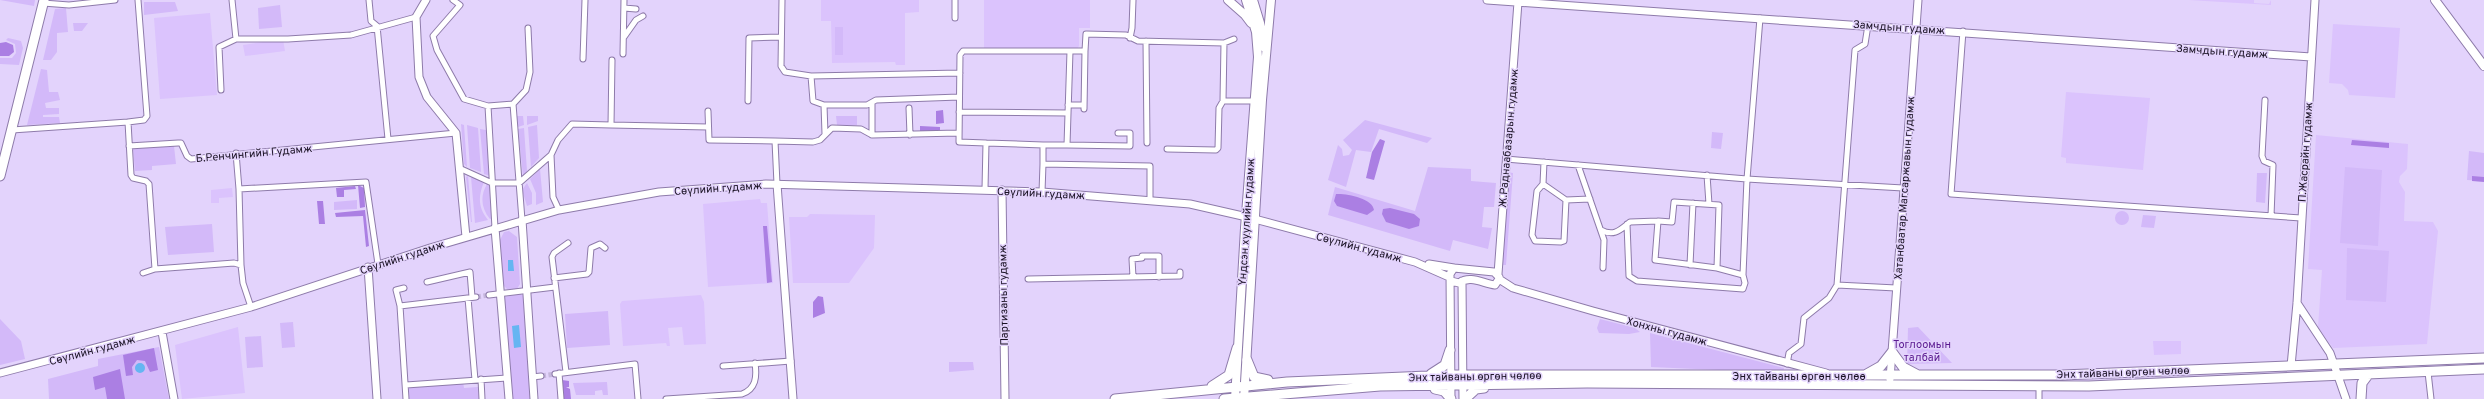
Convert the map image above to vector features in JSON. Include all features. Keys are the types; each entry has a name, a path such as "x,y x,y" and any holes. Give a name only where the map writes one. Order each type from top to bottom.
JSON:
{"highway":[{"path":"0,176 4,145 12,130 44,2"},
{"path":"1206,389 1221,382 1229,375 1237,348"},
{"path":"1424,376 1445,366 1450,350"},
{"path":"1864,376 1881,366 1892,352 1903,368 1919,376"},
{"name":"Энх тайваны өргөн чөлөө","path":"1114,399 1173,395 1206,389 1287,382 1451,375 1838,375 1864,376 1890,380 1919,376 2062,375 2484,358"},
{"path":"1247,360 1254,377 1287,382"},
{"name":"Энх тайваны өргөн чөлөө","path":"1224,399 1264,398 1406,386 1890,380 2039,386 2368,375 2484,369"},
{"path":"2362,399 2362,383 2368,375"},
{"path":"1464,399 1476,389 1494,385"},
{"path":"1406,386 1440,389 1448,394 1451,399"}],"main road":[{"path":"426,0 416,17 421,84 428,97 456,133 466,237"},
{"path":"1228,0 1246,15 1256,32"},
{"path":"1246,0 1256,32"},
{"path":"1253,0 1263,37 1265,76"},
{"path":"1265,76 1271,0"},
{"name":"Замчдын гудамж","path":"1487,0 1963,31 2311,57"},
{"name":"Хатанбаатар Магсаржавын гудамж","path":"1890,380 1918,0"},
{"name":"П.Жасрайн гудамж","path":"2291,366 2297,303 2315,0"},
{"path":"2435,0 2484,66"},
{"name":"Ж.Раднаабазарын гудамж","path":"1499,277 1518,2"},
{"name":"Үндсэн хуулийн гудамж","path":"1239,399 1235,386 1256,101 1258,57 1256,32"},
{"name":"Үндсэн хуулийн гудамж","path":"1239,399 1245,386 1265,76"},
{"path":"777,184 793,399"},
{"name":"Сөүлийн гудамж","path":"0,373 162,332 251,307 368,267 559,210 659,192 777,184 1002,190 1190,204 1256,219 1415,262 1450,279 1455,284 1473,279 1495,285 1499,277"},
{"name":"Партизаны гудамж","path":"1002,190 1005,399"},
{"path":"522,220 534,399"},
{"path":"496,228 509,399"},
{"path":"1415,262 1499,277"},
{"path":"368,267 377,399"},
{"path":"1451,399 1450,279 1454,268"},
{"name":"Хонхны гудамж","path":"1499,277 1513,288 1787,364 1838,375"},
{"path":"1462,281 1464,399"},
{"path":"2297,303 2335,364 2346,399"},
{"path":"162,332 174,399"}],"street":[{"path":"44,2 115,0"},
{"path":"12,130 144,120 147,116 138,0"},
{"path":"232,0 236,39"},
{"path":"369,0 371,21 377,26 388,139"},
{"path":"453,0 460,5 432,36 436,48 464,99 488,106 512,104 526,90 530,72 528,28"},
{"path":"583,59 585,0"},
{"path":"623,54 624,0"},
{"path":"782,0 780,37 781,66 784,72 811,76 960,73"},
{"path":"955,0 955,18"},
{"path":"1130,38 1132,28 1133,0"},
{"path":"624,8 636,9"},
{"path":"624,37 636,20 643,16"},
{"path":"221,90 220,47 236,39 288,39 351,35 364,32 377,26 416,17"},
{"path":"1628,224 1629,276 1637,281 1743,289 1745,283 1743,275 1747,178 1760,18"},
{"path":"1787,364 1789,353 1801,344 1804,318 1829,298 1836,285 1846,184 1856,50 1865,44 1868,25"},
{"path":"1963,31 1951,194 2301,218"},
{"path":"1068,105 1084,107 1086,34 1126,35 1138,41 1224,43 1234,38"},
{"path":"748,101 749,38 780,37"},
{"path":"1146,41 1147,143"},
{"path":"1167,149 1216,150 1218,148 1219,108 1223,101 1224,43"},
{"path":"1085,51 963,51 960,55 959,142 963,144 986,143 1130,146 1130,133 1118,133"},
{"path":"1067,145 1070,51"},
{"path":"611,125 612,60"},
{"path":"811,76 811,98 816,103 824,105 872,103 876,100 959,97"},
{"path":"2266,100 2262,156 2264,161 2273,165 2271,216"},
{"path":"1223,101 1256,101"},
{"path":"872,103 872,135"},
{"path":"512,104 522,220"},
{"path":"824,105 825,134"},
{"path":"488,106 496,228"},
{"path":"910,108 910,136"},
{"path":"708,111 709,140 813,142 820,140 832,128 861,129 872,135 910,136 958,134"},
{"path":"959,112 1068,113"},
{"path":"128,122 131,177 146,181 149,184 155,269"},
{"path":"559,210 553,197 551,156 558,140 572,124 708,128"},
{"name":"Б.Ренчингийн Гудамж","path":"129,146 181,143 187,156 191,159 236,153 313,148 456,133"},
{"path":"775,141 777,184"},
{"path":"985,190 986,143"},
{"path":"1042,192 1043,145"},
{"path":"236,153 239,189 241,265 243,283 251,307"},
{"path":"459,168 492,183 518,183 551,156"},
{"path":"1506,159 1747,178 1903,188"},
{"path":"1544,162 1543,184 1537,191 1532,235 1535,241 1555,243 1564,241 1566,200"},
{"path":"1043,164 1150,166 1150,200"},
{"path":"1578,165 1604,240 1603,268"},
{"path":"1707,175 1709,204"},
{"path":"239,189 366,182 378,264"},
{"path":"1543,184 1566,200 1590,199"},
{"path":"1601,230 1607,233 1617,233 1628,224 1637,220 1672,222 1674,202 1719,205 1717,268"},
{"path":"1690,265 1693,203"},
{"path":"1658,221 1656,260 1717,268 1743,275"},
{"path":"566,372 558,292 554,278 552,257 557,250 568,243"},
{"path":"554,278 587,274 589,272 591,248 600,244 605,248"},
{"path":"1133,277 1132,259 1142,258 1142,256 1159,256 1159,277"},
{"path":"143,273 155,269 234,263 241,265"},
{"path":"427,282 470,272 475,380"},
{"path":"1028,279 1159,277 1180,276 1180,272"},
{"path":"1836,285 1896,288"},
{"path":"489,295 556,287"},
{"path":"404,288 396,290 400,306 406,399"},
{"path":"400,306 472,297"},
{"path":"723,366 791,361"},
{"path":"666,399 742,394 748,392 756,380 755,363"},
{"path":"561,399 557,374 635,364 638,399"},
{"path":"2428,372 2431,399"},
{"path":"532,377 541,376"},
{"path":"406,385 507,378"},
{"path":"481,379 482,399"},
{"path":"2039,386 2039,399"}],"shaded area":[{"path":"821,0 919,0 919,12 905,13 905,65 896,65 895,62 832,63 831,21 821,21"},
{"path":"984,0 1090,0 1090,28 1079,28 1079,46 1077,49 984,48"},
{"path":"2189,0 2254,0 2254,3 2269,4 2271,0 2271,5"},
{"path":"210,13 217,95 160,99 154,18"},
{"path":"2333,24 2400,28 2395,98 2349,95 2348,90 2342,84 2329,83"},
{"path":"283,39 285,51 245,56 243,45"},
{"path":"6,42 13,45 14,52 9,56 0,56 0,43"},
{"path":"2066,92 2150,98 2143,170 2066,163 2066,158 2061,157"},
{"path":"943,110 944,123 936,124 936,111"},
{"path":"920,126 940,127 940,132 920,131"},
{"path":"2316,135 2408,144 2407,169 2400,176 2399,182 2405,192 2404,221 2433,222 2438,231 2427,344 2333,348 2318,327 2322,270 2308,269"},
{"path":"1380,139 1385,141 1374,180 1366,178 1372,152"},
{"path":"2352,140 2389,143 2389,148 2351,145"},
{"path":"2472,176 2484,177 2484,182 2472,181"},
{"path":"358,185 364,188 365,207 360,208"},
{"path":"355,186 356,189 344,190 344,197 337,197 336,188"},
{"path":"232,188 233,197 219,198 219,203 211,203 211,190"},
{"path":"1336,194 1352,195 1364,199 1369,202 1374,210 1367,215 1337,206 1334,201"},
{"path":"760,199 761,203 767,203 773,283 708,287 703,204"},
{"path":"317,201 323,201 325,224 319,224"},
{"path":"1390,208 1414,214 1420,219 1419,226 1409,229 1386,222 1382,214 1383,209"},
{"path":"365,210 369,246 366,247 363,216 336,217 335,213"},
{"path":"810,214 875,215 874,248 849,283 793,283 789,217 807,217"},
{"path":"763,226 767,226 772,282 767,283"},
{"path":"701,295 704,302 706,344 684,345 682,327 668,328 670,346 667,346 666,343 623,346 620,304 622,301"},
{"path":"818,296 823,297 825,313 813,318 813,302"},
{"path":"238,327 245,393 182,399 175,345"},
{"path":"2153,341 2181,341 2181,354 2154,355"},
{"path":"154,348 158,370 150,372 145,361 137,360 132,367 133,375 126,376 123,355"},
{"path":"120,369 125,399 107,399 105,387 95,390 93,377"},
{"path":"562,380 569,381 569,387 566,387 570,389 571,399 564,399"}],"green space":[{"path":"0,0 35,0 34,6"},
{"path":"144,2 175,2 178,11 144,15"},
{"path":"280,5 282,27 259,29 258,8"},
{"path":"66,8 68,32 57,33 57,52 51,60 43,60 55,9"},
{"path":"73,23 88,23 82,31 74,31"},
{"path":"835,27 843,27 843,55 835,55"},
{"path":"8,38 21,41 23,48 19,65 0,64 0,58 12,58 16,53 15,44 6,40"},
{"path":"41,69 47,70 49,92 58,92 60,100 45,103 46,108 59,108 59,114 43,115 43,117 59,117 60,123 27,125"},
{"path":"517,116 523,116 524,125 518,127"},
{"path":"527,116 538,116 538,121 527,125"},
{"path":"836,116 857,116 857,125 837,125"},
{"path":"1365,120 1432,138 1427,143 1379,129 1371,152 1356,150 1346,187 1328,180 1338,145 1342,149 1343,156 1349,155 1352,150 1343,140"},
{"path":"461,124 464,125 467,167 464,164"},
{"path":"467,125 478,128 481,172 470,168"},
{"path":"537,125 539,158 531,167 528,127"},
{"path":"524,128 527,171 523,176 518,129"},
{"path":"480,129 486,130 490,176 484,174"},
{"path":"1712,132 1723,133 1721,149 1711,148"},
{"path":"174,146 176,164 152,166 152,170 135,171 133,149"},
{"path":"2469,151 2484,153 2484,181 2467,180"},
{"path":"1428,167 1471,169 1471,181 1496,183 1494,207 1484,207 1482,227 1492,228 1488,249 1453,240 1450,251 1328,215 1335,187 1415,211"},
{"path":"2345,167 2382,170 2378,246 2340,243"},
{"path":"540,169 543,202 536,205 536,193 530,179"},
{"path":"1507,172 1513,173 1506,265 1500,265"},
{"path":"2257,173 2267,173 2265,203 2256,202"},
{"path":"468,176 472,222 466,177"},
{"path":"471,177 484,182 480,202 482,211 488,220 475,223"},
{"path":"527,183 532,193 532,204 527,206 522,190"},
{"path":"487,184 491,188 493,218 490,219 482,202 483,193"},
{"path":"357,200 357,209 334,210 334,202"},
{"path":"2122,211 2127,213 2129,218 2127,223 2122,225 2117,223 2115,218 2117,213"},
{"path":"2143,215 2156,216 2154,228 2141,227"},
{"path":"212,224 214,252 168,255 165,227"},
{"path":"509,231 517,237 520,284 517,289 507,289 503,285 499,242 504,232"},
{"path":"2347,248 2389,251 2386,302 2346,300"},
{"path":"520,294 524,296 531,399 511,399 504,297"},
{"path":"608,311 610,345 567,348 565,314"},
{"path":"0,319 21,341 25,359 0,365"},
{"path":"1600,319 1635,328 1640,332 1629,334 1599,333 1597,328"},
{"path":"293,322 295,347 282,348 280,323"},
{"name":"Тоглоомын талбай","path":"1918,327 1952,363 1907,364 1908,328"},
{"path":"1650,333 1784,368 1783,373 1651,367"},
{"path":"261,336 263,367 247,368 245,337"},
{"path":"159,347 169,399 49,399 48,379 98,366 98,359"},
{"path":"949,362 973,362 974,370 949,372"},
{"path":"463,382 464,388 478,387 479,399 407,399 406,387"},
{"path":"607,382 608,395 603,395 602,390 595,391 595,395 576,395 573,383"}],"water":[{"path":"508,260 513,260 514,271 508,271"},
{"path":"519,325 521,347 514,348 512,326"},
{"path":"138,363 142,363 144,364 144,372 138,373 135,370 135,366"}],"tunnel":[{"path":"476,297 489,295"},
{"path":"541,376 555,374"}]}
